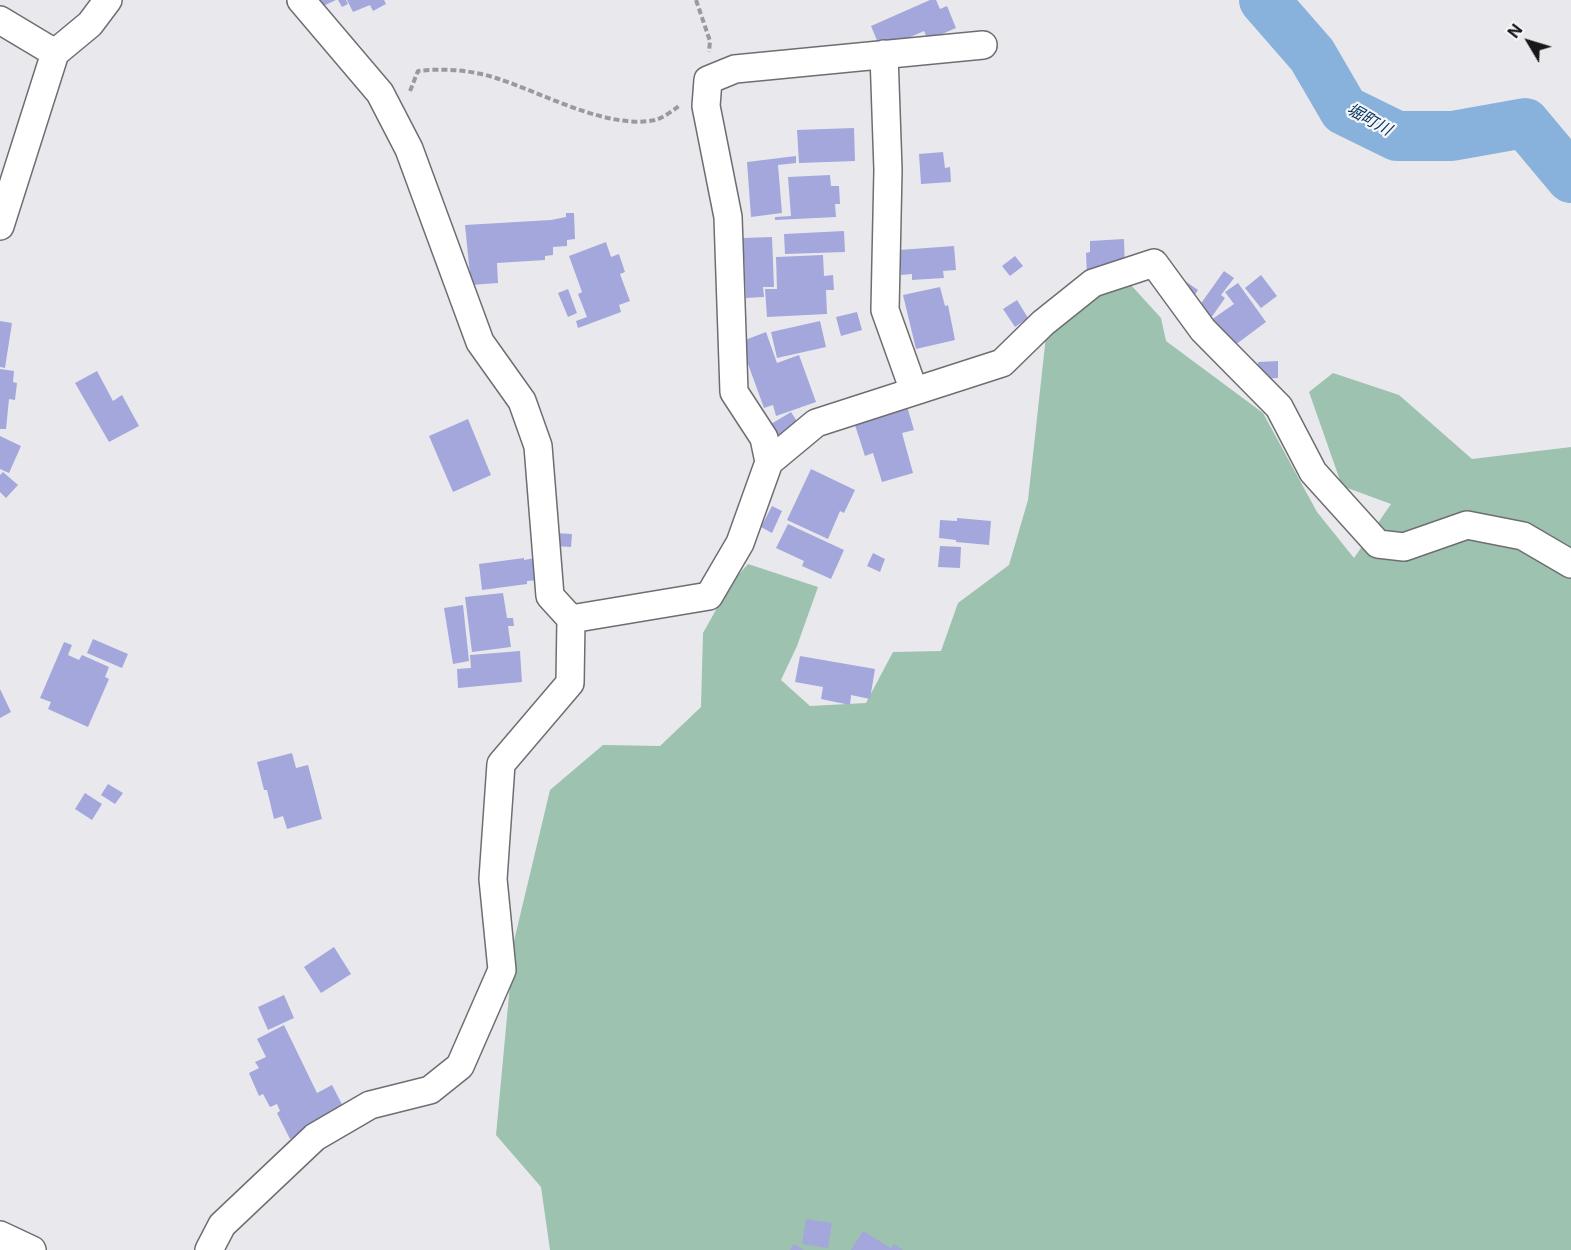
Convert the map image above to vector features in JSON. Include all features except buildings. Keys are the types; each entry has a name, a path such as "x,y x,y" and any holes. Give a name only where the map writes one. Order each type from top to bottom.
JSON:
{"street":[{"path":"0,226 55,53 90,24 108,0"},
{"path":"209,1250 222,1225 315,1137 370,1106 430,1090 460,1065 502,970 493,879 501,764 570,683 571,619 550,597 538,446 522,401 480,342 409,149 380,93 301,0"},
{"path":"0,20 55,53"},
{"path":"769,462 764,438 734,392 728,217 706,106 708,80 735,69 983,45"},
{"path":"884,54 888,170 885,310 914,391"},
{"path":"571,619 709,596 740,543 769,462 816,423 1002,363 1043,322 1093,283 1154,263 1203,330 1279,407 1313,472 1378,544 1404,547 1467,525 1523,536 1571,564"},
{"path":"0,1235 30,1249"}],"path":[{"path":"409,94 418,70 444,68 495,77 556,102 627,122 657,119 685,103 708,80 710,41 696,0"}],"green space":[{"path":"1130,284 1161,318 1166,341 1263,413 1317,512 1354,558 1391,504 1342,486 1309,392 1333,373 1399,395 1472,459 1571,447 1571,1250 550,1250 541,1187 496,1135 514,941 550,790 603,745 660,746 701,707 703,633 731,583 748,564 818,587 797,646 781,680 810,706 866,703 893,652 941,651 958,603 1009,565 1028,500 1046,336 1087,299"}],"waterway":[{"name":"堀町川","path":"1264,0 1312,55 1344,110 1397,136 1452,136 1525,123 1571,178"}]}
